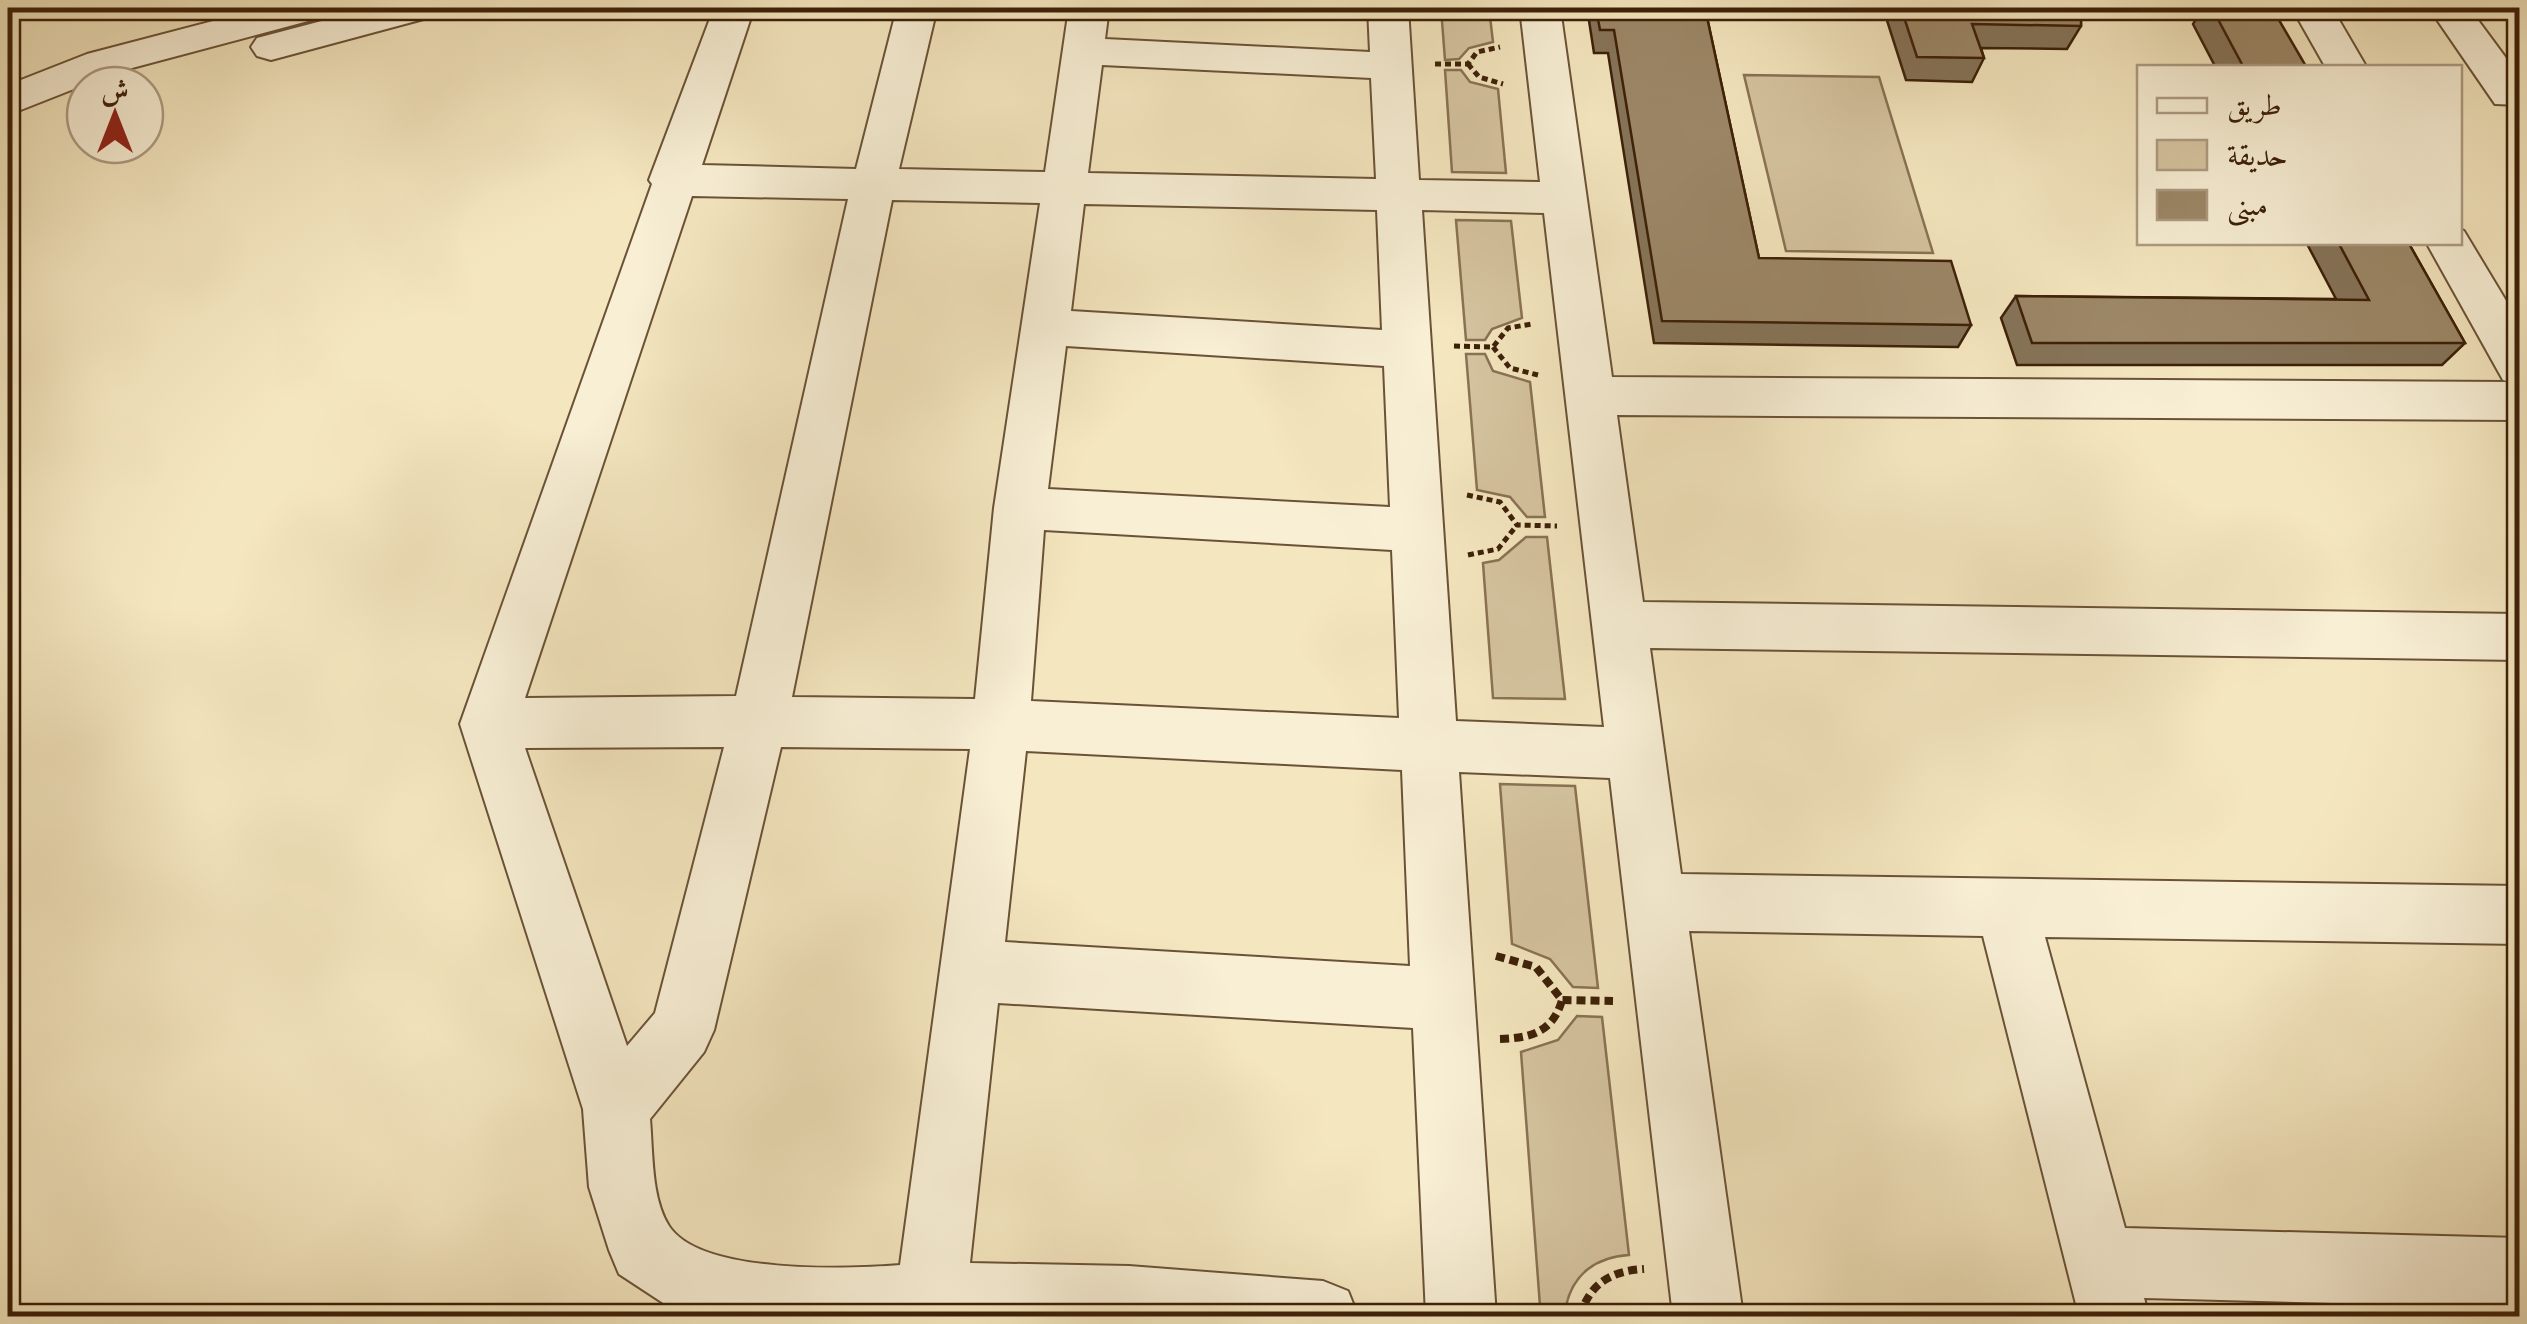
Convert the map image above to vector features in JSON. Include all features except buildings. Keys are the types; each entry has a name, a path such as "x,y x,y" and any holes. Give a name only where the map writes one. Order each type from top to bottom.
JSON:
{"street":[{"path":"8,101 102,63 308,8"},
{"path":"165,77 417,8"},
{"path":"734,8 671,180 488,724 616,1109 622,1187 643,1250 702,1289 830,1304 931,1297 1323,1316"},
{"path":"616,1109 682,1030 759,720 873,186 917,8"},
{"path":"1388,8 1410,65 1400,198 1428,348 1440,542 1429,748 1461,1316"},
{"path":"2312,8 2345,65"},
{"path":"2448,8 2510,94"},
{"path":"1526,27 1564,198 1570,386 1619,625 1708,1316"},
{"path":"931,1297 1001,725 1020,508 1061,186 1087,29 1410,65"},
{"path":"8,135 65,111"},
{"path":"671,180 1061,186 1400,198 1564,198"},
{"path":"2450,245 2520,367"},
{"path":"1044,327 1428,348"},
{"path":"1570,386 2520,401"},
{"path":"1020,508 1440,542"},
{"path":"1619,625 2520,637"},
{"path":"488,724 759,720 1001,725 1429,748 1634,753"},
{"path":"1654,902 2520,915"},
{"path":"2006,907 2107,1289 2520,1273"},
{"path":"973,971 1443,999"}],"path":[{"path":"1516,84 1490,82 1470,72 1468,64 1476,52 1526,27"},
{"path":"1410,65 1468,64"},
{"path":"1428,348 1493,346 1508,328 1544,324"},
{"path":"1493,346 1498,361 1509,370 1570,386"},
{"path":"1458,495 1500,502 1517,525"},
{"path":"1440,542 1492,554 1514,536 1517,525"},
{"path":"1517,525 1568,527"},
{"path":"1490,956 1524,960 1540,968 1554,982 1562,1000 1558,1018 1546,1032 1495,1039"},
{"path":"1562,1000 1624,1002"},
{"path":"1580,1316 1585,1296 1598,1281 1615,1272 1656,1269"}],"green space":[{"path":"1441,8 1489,8 1493,42 1469,48 1459,59 1445,60"},
{"path":"1445,70 1461,70 1470,82 1498,89 1506,173 1452,172"},
{"path":"1744,75 1879,77 1933,253 1786,251"},
{"path":"1456,220 1511,221 1522,318 1492,329 1485,340 1466,340"},
{"path":"1466,354 1485,354 1493,371 1530,382 1545,517 1527,517 1510,497 1477,490"},
{"path":"1526,537 1547,537 1565,699 1493,698 1483,563 1499,560"},
{"path":"1500,784 1575,786 1598,988 1573,987 1550,959 1512,944"},
{"path":"1577,1016 1602,1017 1629,1255 1606,1259 1588,1269 1574,1285 1566,1306 1540,1306 1521,1052 1558,1040"}]}
